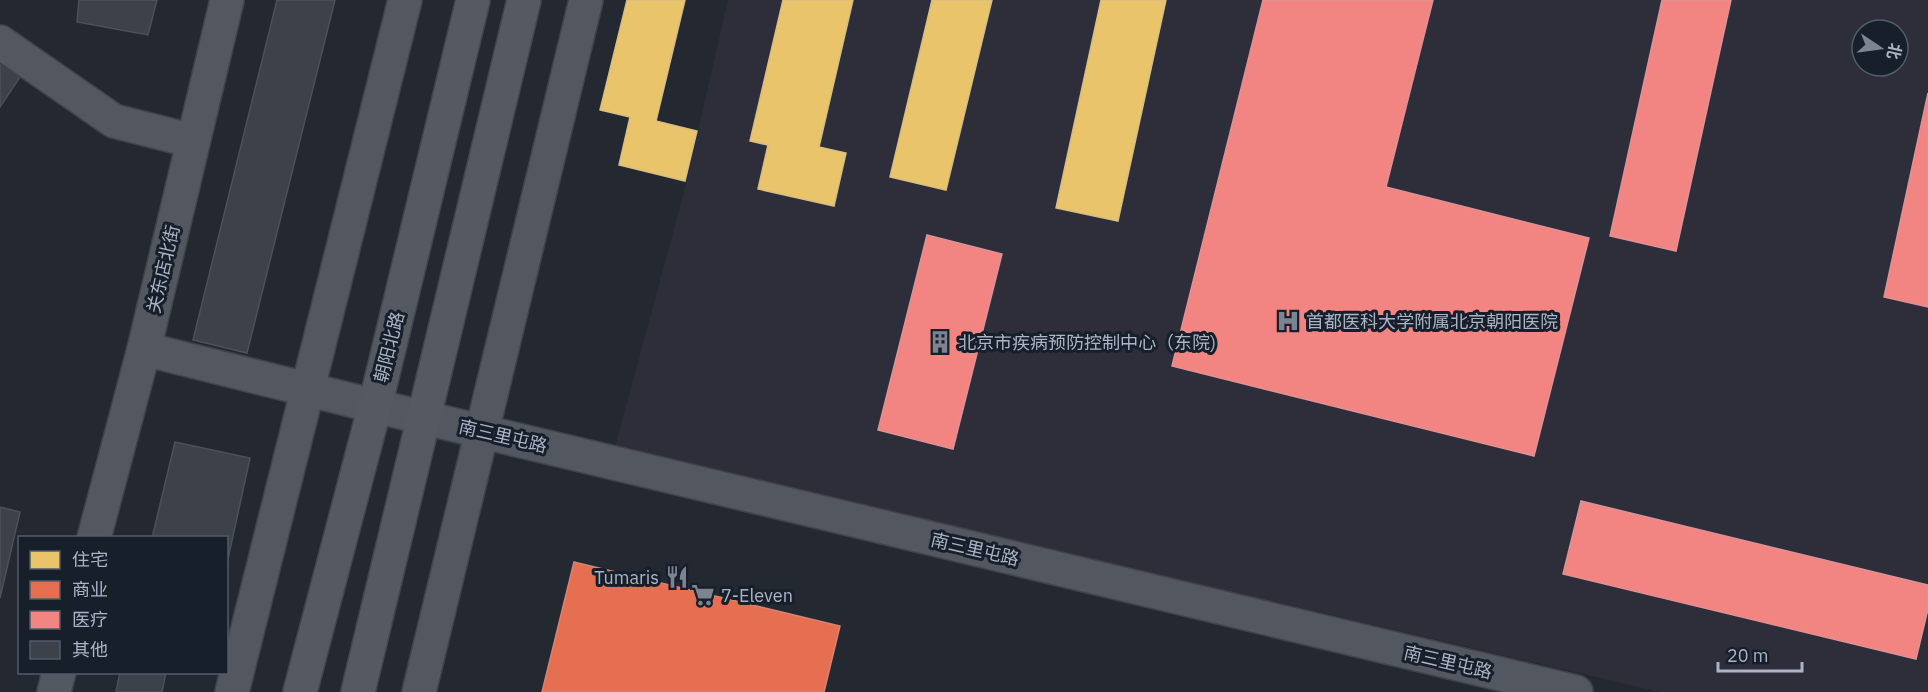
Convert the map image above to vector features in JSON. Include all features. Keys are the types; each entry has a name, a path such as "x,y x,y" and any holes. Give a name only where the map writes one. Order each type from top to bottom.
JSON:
{"main road":[{"name":"朝阳北路","path":"300,692 375,406 473,0"},
{"path":"358,692 524,0"}],"street":[{"name":"关东店北街","path":"94,536 144,349 227,0"},
{"path":"232,692 405,0"},
{"path":"419,692 586,0"},
{"path":"0,42 114,121 193,141"},
{"name":"南三里屯路","path":"144,349 1576,692"},
{"path":"54,692 58,674"}],"shaded area":[{"name":"首都医科大学附属北京朝阳医院","path":"728,0 1928,0 1928,692 1660,692 615,447 683,196"}],"building: 住宅":[{"path":"627,0 685,0 656,121 697,131 685,181 619,165 630,117 600,110"},
{"path":"783,0 853,0 819,147 846,153 834,206 758,189 768,145 750,141"},
{"path":"932,0 992,0 946,190 890,177"},
{"path":"1101,0 1166,0 1118,221 1056,208"}],"building: 商业":[{"path":"574,562 840,626 824,692 542,692"}],"building: 医疗":[{"path":"1263,0 1433,0 1386,187 1589,238 1534,456 1172,366"},
{"path":"1662,0 1731,0 1676,251 1610,236"},
{"path":"1928,93 1928,307 1884,297"},
{"name":"北京市疾病预防控制中心（东院)","path":"927,235 1002,254 953,449 878,430"},
{"path":"1581,501 1928,585 1928,609 1916,659 1563,574"}],"building: 其他":[{"path":"79,0 157,0 148,35 77,22"},
{"path":"277,0 335,0 247,353 193,340"},
{"path":"0,55 24,71 0,107"},
{"path":"175,442 250,458 228,559 228,536 152,536"},
{"path":"0,507 20,512 0,598"},
{"path":"120,674 166,674 162,692 116,692"}],"place":[{"name":"首都医科大学附属北京朝阳医院","path":"1288,321"},
{"name":"北京市疾病预防控制中心（东院)","path":"940,342"},
{"name":"Tumaris","path":"677,577"},
{"name":"7-Eleven","path":"703,595"}]}
